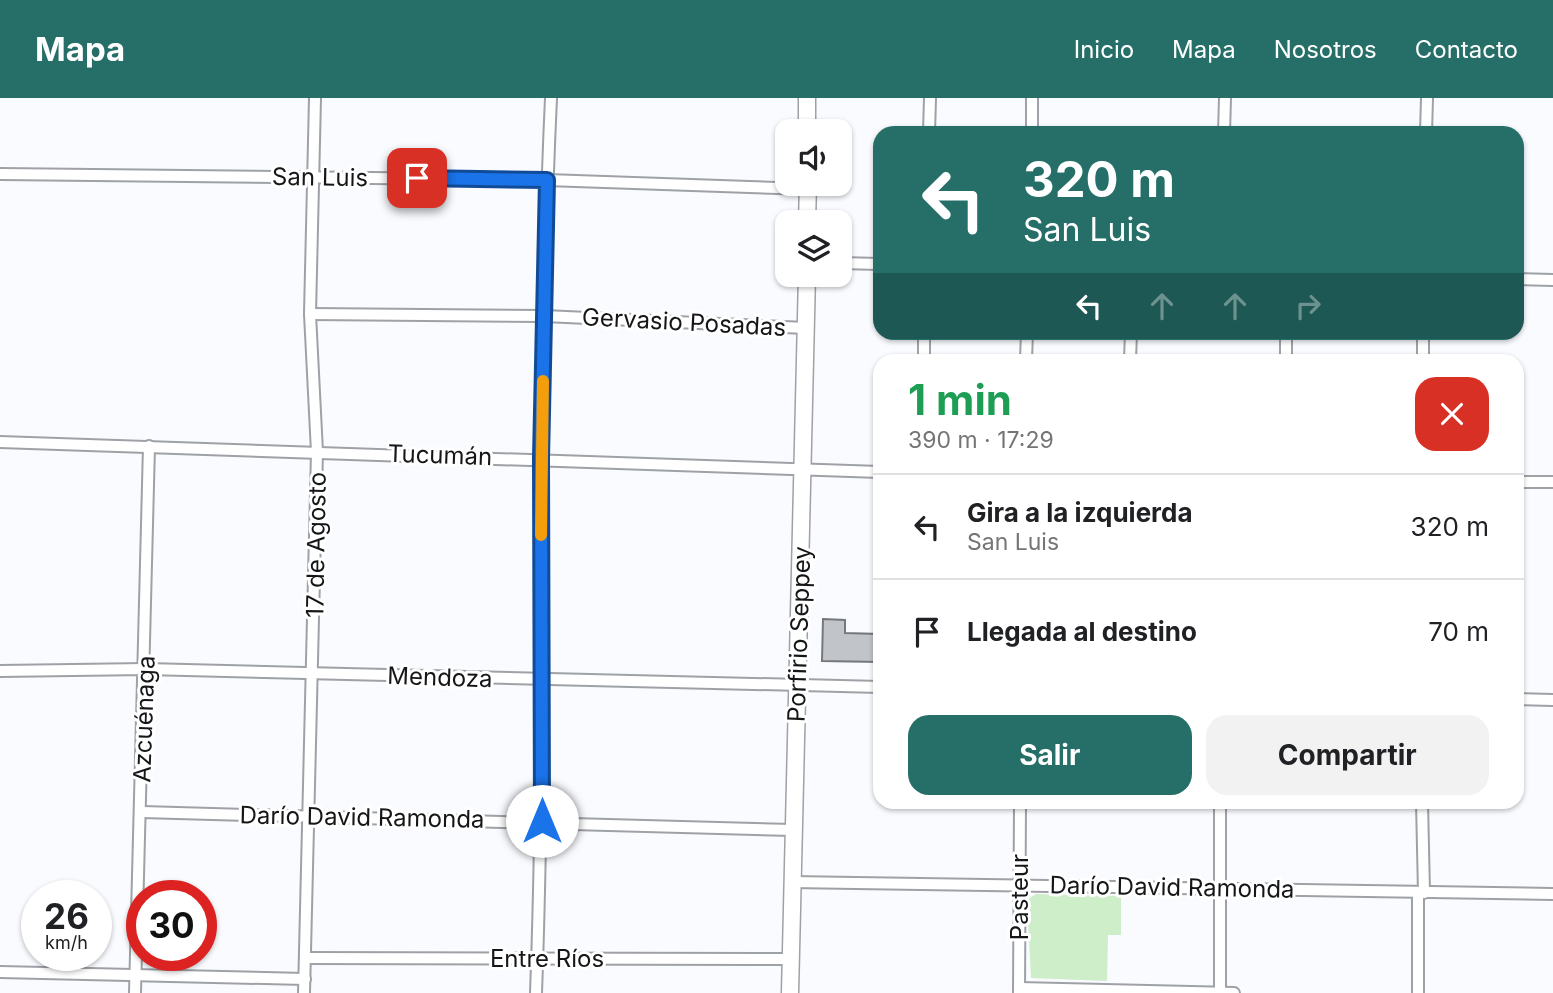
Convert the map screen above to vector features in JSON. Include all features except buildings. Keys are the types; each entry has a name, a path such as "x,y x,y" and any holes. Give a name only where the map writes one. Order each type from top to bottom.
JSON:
{"main road":[{"path":"807,98 807,119"},
{"name":"Porfirio Seppey","path":"790,993 807,287"}],"street":[{"name":"17 de Agosto","path":"304,993 314,672 317,452 310,314 315,98"},
{"path":"537,993 542,821 541,458 551,98"},
{"path":"929,126 930,98"},
{"path":"1032,98 1032,126"},
{"path":"1224,126 1225,98"},
{"path":"1426,126 1427,98"},
{"name":"San Luis","path":"0,174 547,180 775,186"},
{"path":"852,263 873,264"},
{"path":"1524,279 1553,280"},
{"name":"Gervasio Posadas","path":"310,314 544,316 806,328"},
{"name":"Tucumán","path":"0,442 541,458 873,472"},
{"name":"Azcuénaga","path":"135,993 146,669 149,446"},
{"path":"1524,482 1553,482"},
{"name":"Mendoza","path":"0,671 146,669 314,672 873,687"},
{"path":"1524,699 1553,700"},
{"name":"Pasteur","path":"1019,990 1020,809"},
{"path":"1220,809 1220,993"},
{"path":"1418,993 1422,809"},
{"name":"Darío David Ramonda","path":"142,812 792,830"},
{"name":"Darío David Ramonda","path":"791,882 1553,894"},
{"name":"Entre Ríos","path":"305,958 789,959"},
{"path":"0,972 304,979"},
{"path":"1019,990 1234,993"}],"green space":[{"path":"1036,894 1121,896 1121,935 1108,935 1107,981 1031,978 1027,900"}],"slow traffic":[{"path":"541,535 543,381"}],"route":[{"path":"417,178 547,180 541,458 542,821"}]}
